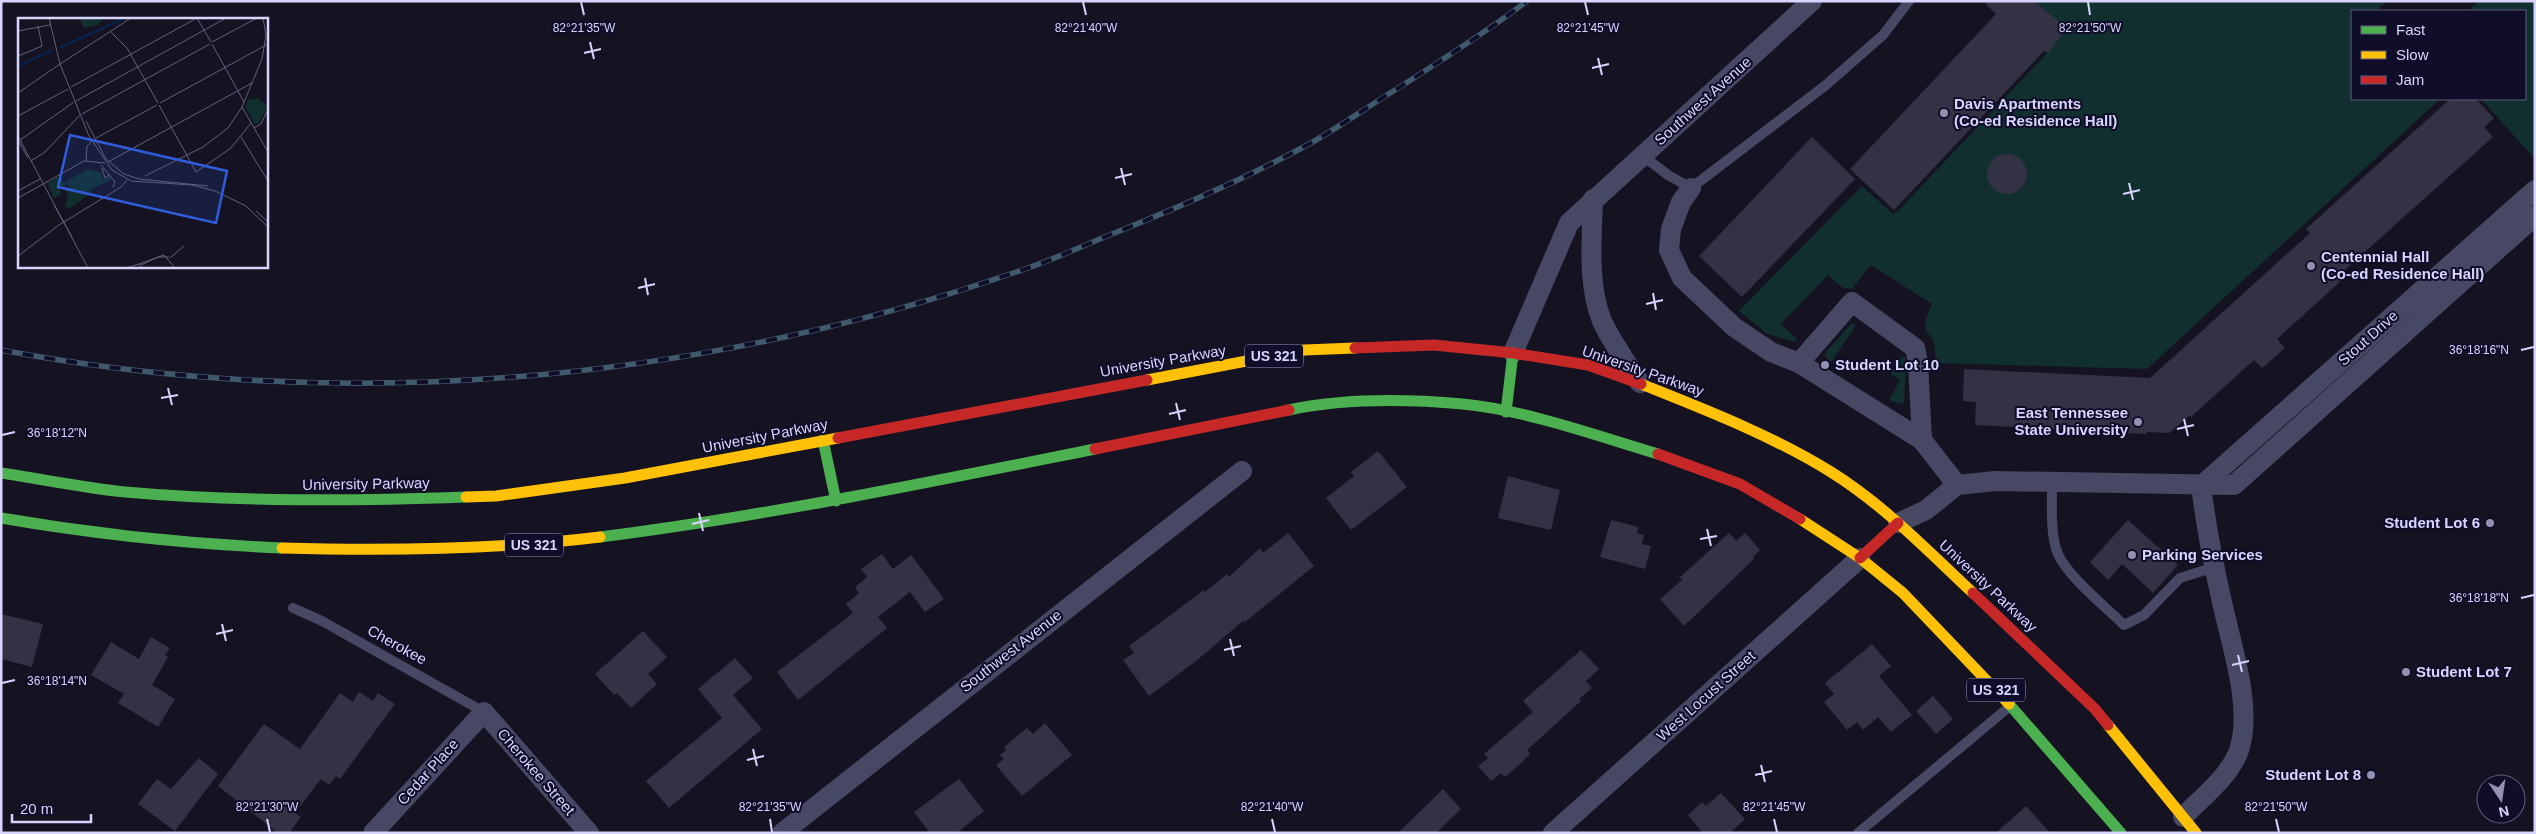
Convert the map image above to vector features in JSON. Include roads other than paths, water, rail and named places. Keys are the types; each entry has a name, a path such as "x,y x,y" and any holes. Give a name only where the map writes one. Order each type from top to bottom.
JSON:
{"highway":[{"name":"University Parkway","path":"1,473 123,492 241,500 355,501 496,496 625,478 1304,350 1434,345 1513,353 1588,366 1640,383 1773,438 1833,473 1898,523 2095,709 2177,822 2196,833"},
{"path":"1506,412 1513,353"},
{"name":"US 321","path":"1,518 58,528 207,545 374,551 534,546 688,526 836,501 1322,403 1402,401 1464,404 1572,428 1684,462 1740,484 1785,509 1860,558 1903,593 2011,706 2121,833"},
{"path":"823,440 836,501"},
{"path":"1860,558 1898,523"}],"street":[{"name":"Southwest Avenue","path":"1513,353 1569,223 1812,1"},
{"path":"1691,188 1681,202 1671,229 1669,250 1682,278 1734,327 1771,352 1799,363 1922,440 1957,485 1926,510 1898,523"},
{"name":"Stout Drive","path":"2201,486 2535,190"},
{"path":"1593,200 1592,273 1597,302 1610,338 1640,383"},
{"name":"Stout Drive","path":"1957,485 1995,481 2052,481 2201,486 2234,485 2535,216"},
{"path":"1799,363 1852,302 1915,348 1918,362 1922,440"},
{"name":"Southwest Avenue","path":"782,833 1242,471"},
{"path":"2177,822 2229,769 2240,748 2243,728 2243,706 2238,677 2215,567 2201,486"},
{"name":"West Locust Street","path":"1553,833 1860,558"},
{"name":"Cedar Place","path":"373,833 484,712"},
{"name":"Cherokee Street","path":"484,712 589,833"}],"lane":[{"path":"1642,156 1668,175 1691,188 1826,86 1883,35 1909,1"},
{"path":"2350,354 2363,370"},
{"path":"2052,481 2053,529 2057,554 2076,578 2124,625 2144,615 2180,578 2215,567"},
{"name":"Cherokee","path":"293,608 322,621 484,712"},
{"path":"1858,833 2011,706"}],"railway":[{"path":"1,350 129,370 258,381 388,383 517,377 645,362 772,340 898,309 1022,270 1213,192 1287,156 1322,136 1465,45 1527,1"}],"place":[{"name":"Davis Apartments (Co-ed Residence Hall)","path":"1944,113"},
{"name":"Centennial Hall (Co-ed Residence Hall)","path":"2311,266"},
{"name":"Student Lot 10","path":"1825,365"},
{"name":"East Tennessee State University","path":"2138,422"},
{"name":"Student Lot 6","path":"2490,523"},
{"name":"Parking Services","path":"2132,555"},
{"name":"Student Lot 7","path":"2406,672"},
{"name":"Student Lot 8","path":"2371,775"}]}
